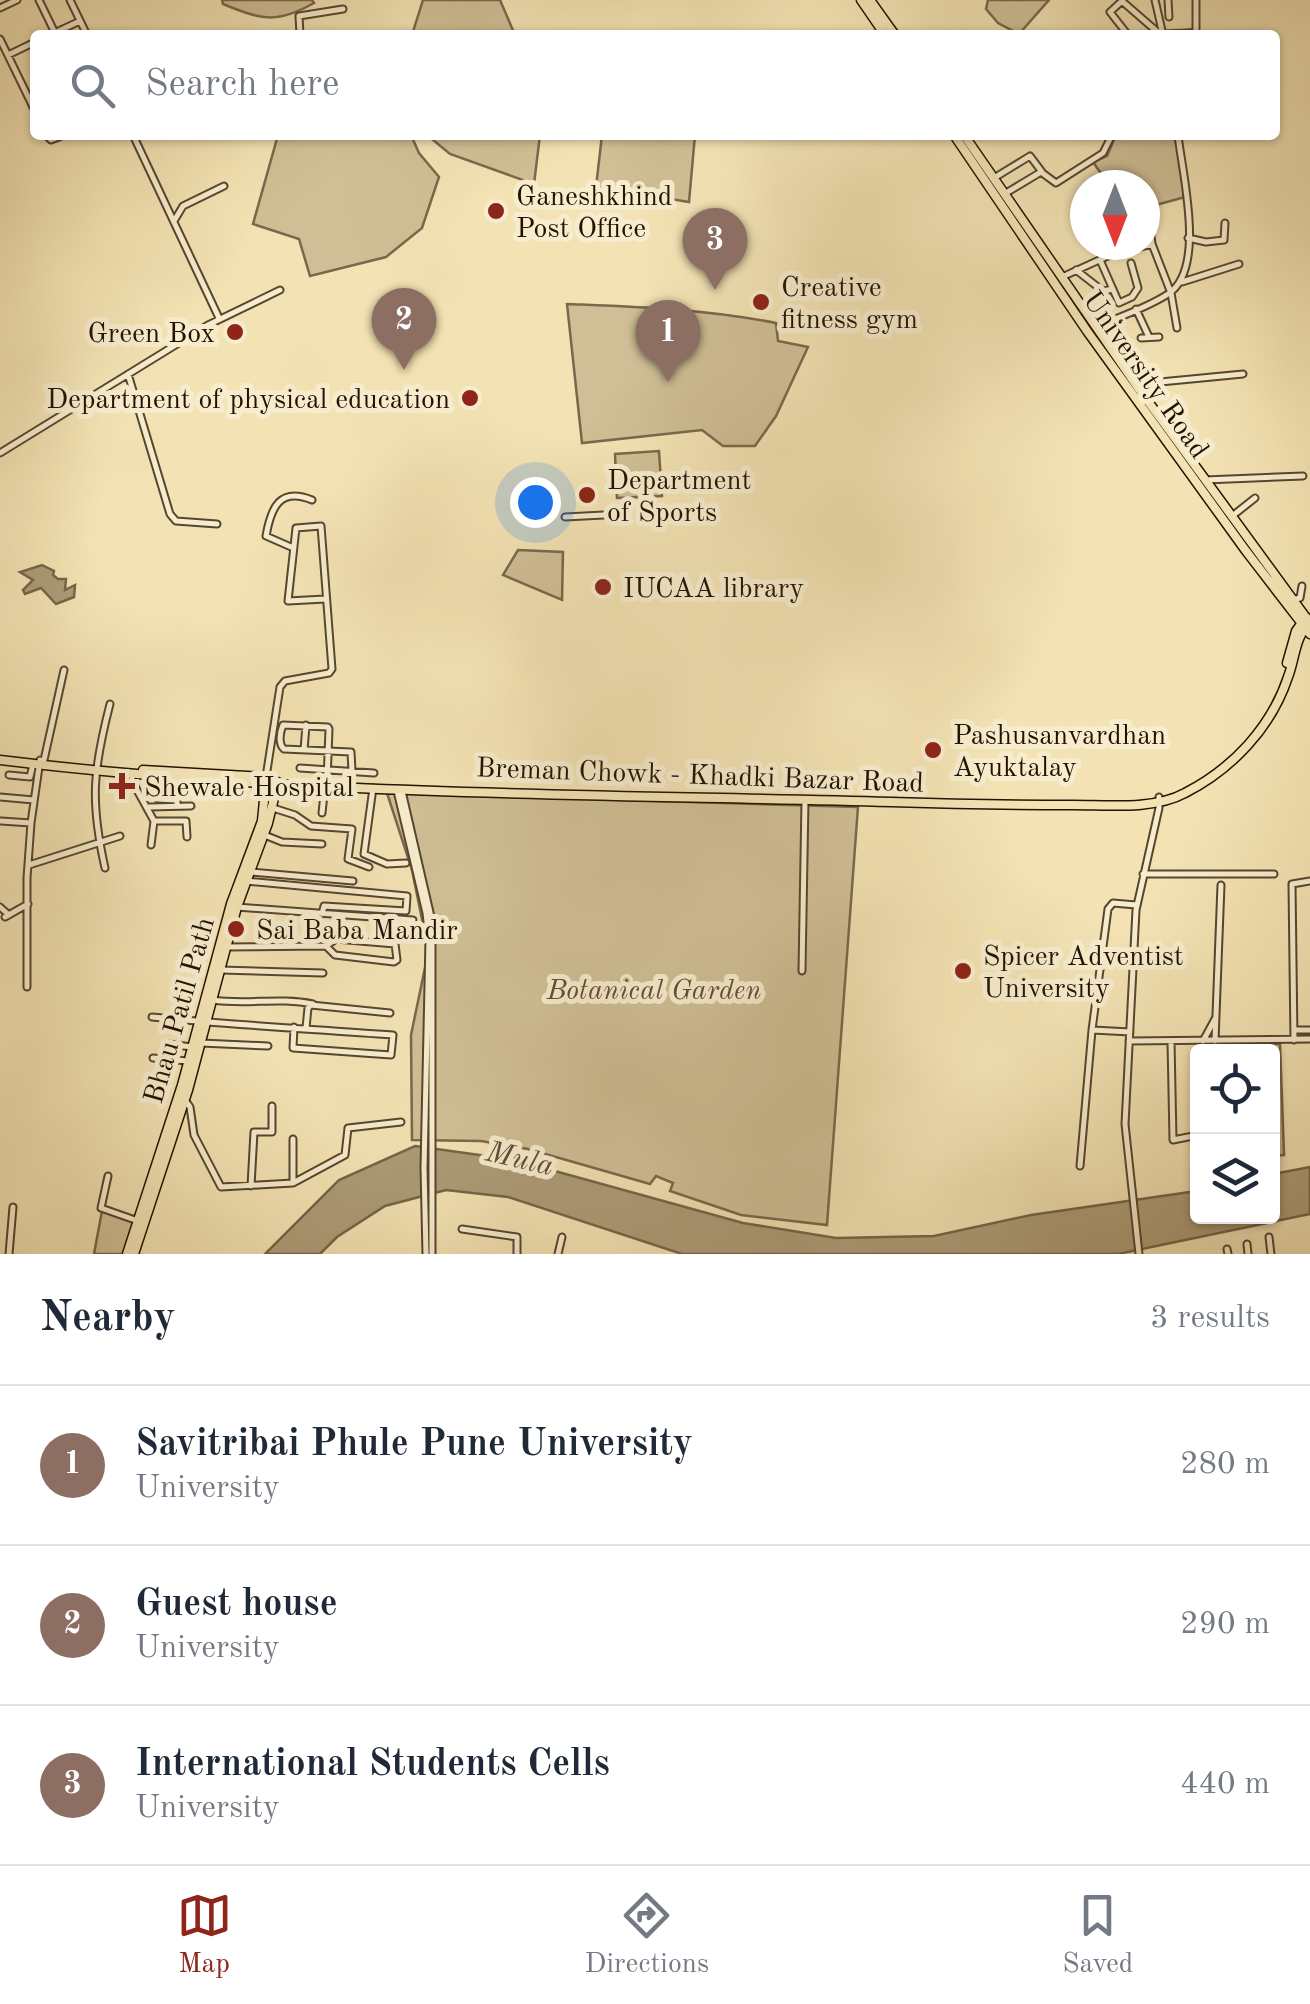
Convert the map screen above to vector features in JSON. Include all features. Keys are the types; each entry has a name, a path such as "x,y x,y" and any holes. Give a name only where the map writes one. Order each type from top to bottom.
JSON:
{"main road":[{"path":"860,0 881,30"},
{"path":"870,0 891,30"},
{"name":"University Road","path":"958,140 1091,329 1294,603"},
{"name":"University Road","path":"967,140 1062,277 1091,329 1139,389 1307,624"},
{"path":"1294,603 1294,638"},
{"name":"Breman Chowk - Khadki Bazar Road","path":"1231,760 1268,708 1284,676 1294,638 1307,624"},
{"name":"Breman Chowk - Khadki Bazar Road","path":"0,757 177,778 1001,805 1159,799 1231,760 1273,710 1307,624"},
{"path":"1295,652 1309,647"},
{"name":"Breman Chowk - Khadki Bazar Road","path":"95,769 266,780"},
{"name":"Bhau Patil Path","path":"261,834 266,780"},
{"name":"Bhau Patil Path","path":"131,1254 181,1098 234,906 273,808 278,780"},
{"name":"Breman Chowk - Khadki Bazar Road","path":"373,782 399,789 1001,800 1159,799"},
{"name":"Bhau Patil Path","path":"203,1022 220,970 223,946"},
{"name":"Bhau Patil Path","path":"181,1098 188,1061 196,1045"}],"street":[{"path":"0,8 17,0"},
{"path":"39,0 52,30"},
{"path":"70,0 84,30"},
{"path":"1124,30 1110,12 1122,0 1156,30"},
{"path":"1155,0 1161,30"},
{"path":"1168,0 1169,16"},
{"path":"1196,0 1196,30"},
{"path":"300,30 299,16 343,9"},
{"path":"62,30 80,21"},
{"path":"0,39 30,101"},
{"path":"8,55 30,44"},
{"path":"135,140 219,319"},
{"path":"994,178 1030,156 1056,182 1103,153 1110,140"},
{"path":"1179,140 1191,210 1182,282"},
{"path":"1004,194 1042,172"},
{"path":"174,221 183,206 224,186"},
{"path":"1188,238 1224,240 1225,222"},
{"path":"1062,277 1100,260 1119,302 1132,297 1138,288 1131,264"},
{"path":"1158,260 1177,326 1168,326"},
{"path":"1091,329 1170,293 1182,282 1239,264"},
{"path":"1076,270 1094,287 1103,291 1113,288"},
{"path":"0,453 219,319 280,290"},
{"path":"1136,309 1145,338 1159,337"},
{"path":"128,374 170,514 176,521 217,524"},
{"path":"1139,389 1150,382 1243,374"},
{"path":"1205,480 1303,476"},
{"path":"292,548 268,540 271,516 277,502 288,496 296,494 312,500"},
{"path":"1231,517 1255,498"},
{"path":"565,517 623,514"},
{"path":"266,780 280,687 285,681 332,670 320,524 295,529 289,602 325,598"},
{"path":"1294,603 1302,586"},
{"path":"1294,603 1310,599"},
{"path":"27,987 31,822 40,762 64,670"},
{"path":"105,868 99,840 95,769 110,704"},
{"path":"304,750 306,724"},
{"path":"322,813 328,770 328,751 328,726 283,725 280,744 284,749 304,750 328,751 352,752 352,771"},
{"path":"9,775 30,776 40,762"},
{"path":"300,768 352,771 373,782 364,854 387,864 406,863"},
{"path":"132,774 154,822 151,844"},
{"path":"157,776 158,798 191,806"},
{"path":"177,778 178,803"},
{"path":"399,789 432,920 429,1254"},
{"path":"0,798 34,800"},
{"path":"1139,1254 1125,1132 1136,905 1159,799"},
{"path":"802,972 806,800"},
{"path":"147,808 178,803"},
{"path":"273,808 295,815 311,826 352,829 347,858 369,867"},
{"path":"1,821 31,822"},
{"path":"154,822 186,821 187,837"},
{"path":"261,834 282,842 322,844"},
{"path":"28,865 120,836"},
{"path":"247,871 352,881"},
{"path":"247,871 407,896 406,911 324,906 322,914"},
{"path":"1143,874 1274,874"},
{"path":"1294,1040 1292,884 1310,881"},
{"path":"1214,1041 1221,885"},
{"path":"1080,1166 1108,909 1112,903 1136,905"},
{"path":"0,906 7,916 28,904"},
{"path":"234,906 414,920"},
{"path":"223,946 326,946 336,939 396,944 397,960 335,955 326,946"},
{"path":"220,970 323,973"},
{"path":"212,1000 248,1003 288,999 390,1013"},
{"path":"306,1028 308,1008 313,1004"},
{"path":"152,1017 203,1022 294,1027 394,1035 391,1055 293,1048 294,1027"},
{"path":"1204,1041 1216,1017"},
{"path":"1092,1030 1130,1032"},
{"path":"1294,1030 1310,1030"},
{"path":"1129,1042 1310,1039"},
{"path":"1171,1041 1172,1140 1190,1136"},
{"path":"168,1044 268,1046"},
{"path":"153,1058 188,1061"},
{"path":"181,1098 190,1107 194,1135 217,1185 293,1183 344,1155 348,1128 401,1122"},
{"path":"251,1186 254,1132 272,1132 272,1106"},
{"path":"293,1139 293,1183"},
{"path":"108,1176 101,1208 140,1221"},
{"path":"0,1249 10,1251 13,1206"},
{"path":"462,1230 517,1236 516,1254"},
{"path":"558,1254 562,1237"},
{"path":"1269,1237 1271,1254"},
{"path":"1247,1244 1248,1254"}],"green space":[{"path":"222,0 314,3 290,14 269,17 223,4"},
{"path":"423,0 500,0 513,30 414,30"},
{"path":"988,0 1049,0 1023,30 1011,30 998,23 986,9"},
{"path":"277,140 413,140 439,177 422,228 386,257 310,276 299,239 253,224"},
{"path":"433,140 539,140 534,184 450,154"},
{"path":"601,140 695,140 689,202 596,187"},
{"path":"1114,140 1175,140 1187,184 1185,197 1160,204 1160,170 1099,170 1093,162 1107,156"},
{"path":"567,304 672,309 750,318 776,323 778,341 808,347 776,416 755,446 723,446 702,430 582,443"},
{"path":"659,451 662,496 617,498 615,454"},
{"path":"518,550 563,552 562,600 503,575"},
{"name":"Botanical Garden","path":"387,793 858,807 827,1225 741,1215 670,1191 673,1183 656,1176 650,1184 528,1149 481,1141 412,1140 411,1035 426,963 426,939 412,870"},
{"path":"1280,1044 1284,1155 1280,1155"},
{"path":"102,1211 134,1222 125,1254 94,1254"}],"shaded area":[{"path":"42,565 54,571 58,579 66,579 65,590 75,585 74,597 56,604 41,588 25,594 23,590 33,580 20,572"},
{"path":"415,1146 515,1160 743,1223 836,1238 934,1236 1031,1215 1190,1192 1190,1224 1262,1224 1118,1254 682,1254 508,1197 446,1190 385,1206 337,1237 320,1254 265,1254 339,1180"},
{"path":"1310,1167 1310,1214 1280,1220 1280,1173"}],"place":[{"name":"Ganeshkhind Post Office","path":"496,211"},
{"name":"International Students Cells","path":"715,290"},
{"name":"Creative fitness gym","path":"761,302"},
{"name":"Green Box","path":"235,332"},
{"name":"Guest house","path":"404,370"},
{"name":"Savitribai Phule Pune University","path":"668,382"},
{"name":"Department of physical education","path":"470,398"},
{"name":"Department of Sports","path":"587,495"},
{"name":"IUCAA library","path":"603,587"},
{"name":"Pashusanvardhan Ayuktalay","path":"933,750"},
{"name":"Shewale Hospital","path":"122,786"},
{"name":"Sai Baba Mandir","path":"236,929"},
{"name":"Spicer Adventist University","path":"963,971"}],"water label":[{"name":"Mula","path":"520,1158"}]}
